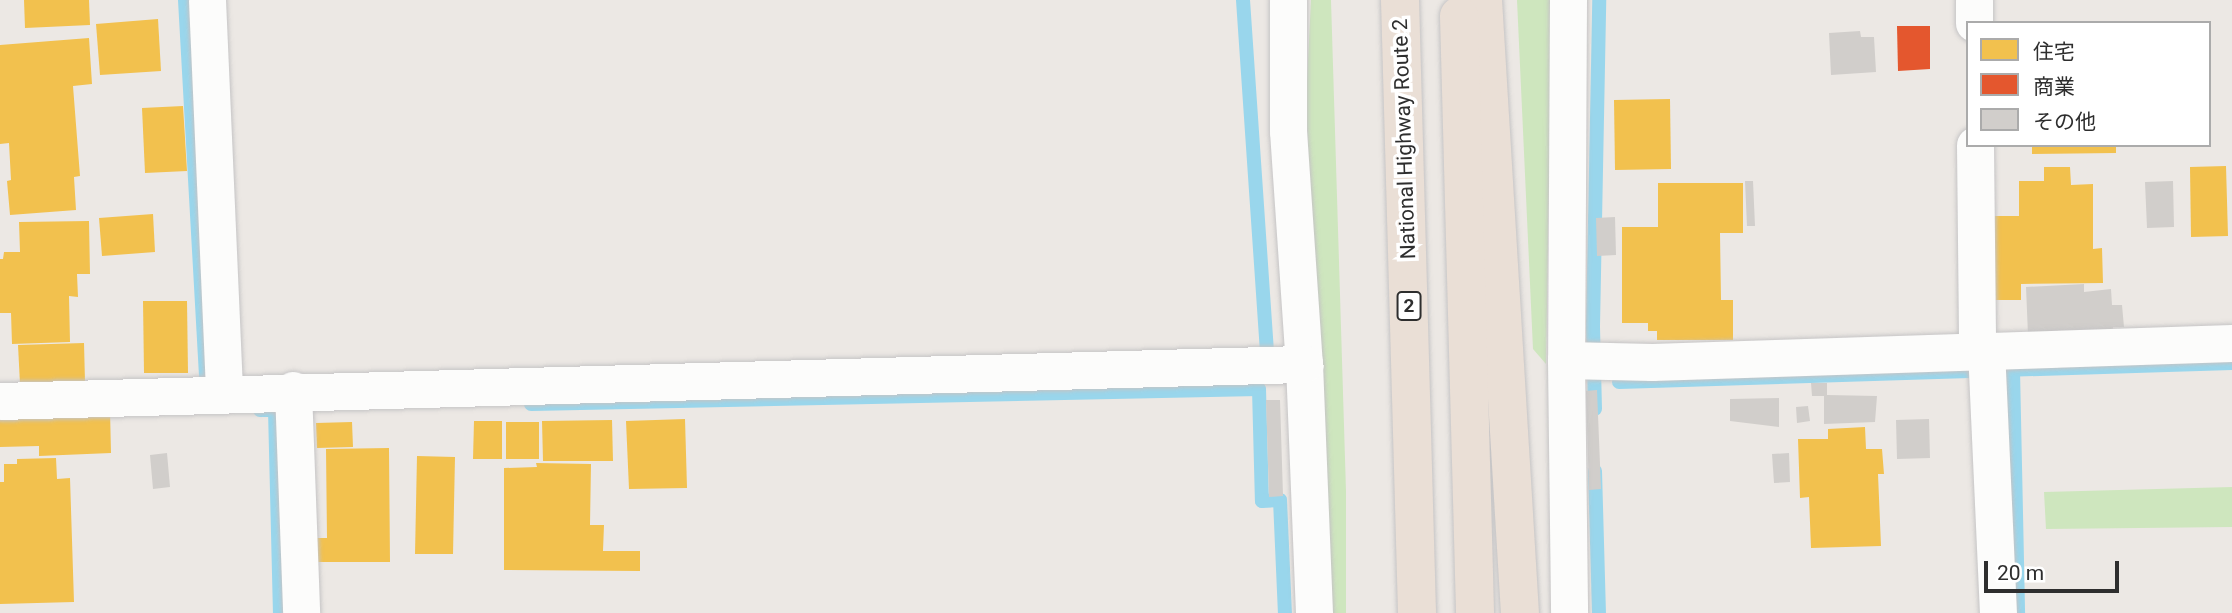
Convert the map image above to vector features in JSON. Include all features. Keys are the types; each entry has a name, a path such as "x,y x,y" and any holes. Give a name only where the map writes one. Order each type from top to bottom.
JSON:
{"highway":[{"name":"National Highway Route 2","path":"1400,0 1417,613"},
{"path":"1459,0 1475,613"},
{"path":"1483,0 1520,613"},
{"path":"1389,613 1415,503"}],"street":[{"path":"207,0 211,395"},
{"path":"1287,0 1288,131 1304,364 1314,613"},
{"path":"1568,0 1585,360 1569,613"},
{"path":"1973,0 1974,21"},
{"path":"1975,147 1998,613"},
{"path":"1585,360 1985,360 2232,343"},
{"path":"0,401 211,395 293,404 1304,364"},
{"path":"293,404 301,613"}],"green space":[{"path":"1311,0 1331,0 1346,491 1346,613 1329,613 1306,101"},
{"path":"1517,0 1552,0 1546,364 1533,349"},
{"path":"2232,487 2232,527 2046,529 2044,492"}],"building: 住宅":[{"path":"24,0 89,0 90,25 25,28"},
{"path":"158,19 161,71 100,75 96,24"},
{"path":"89,38 92,84 73,86 80,176 74,177 76,210 10,215 7,181 11,180 9,143 0,144 0,45"},
{"path":"1670,99 1671,169 1615,170 1614,100"},
{"path":"183,106 187,171 145,173 142,108"},
{"path":"2032,147 2116,147 2116,153 2032,154"},
{"path":"2226,166 2228,236 2191,237 2190,167"},
{"path":"2044,167 2070,167 2071,185 2093,184 2093,249 2102,248 2103,283 2021,284 2021,300 1993,300 1992,216 2019,216 2019,181 2044,181"},
{"path":"1658,183 1743,183 1743,233 1720,233 1721,300 1733,300 1733,340 1657,340 1657,331 1648,331 1648,323 1622,323 1622,227 1658,227"},
{"path":"153,214 155,252 102,256 99,218"},
{"path":"89,221 90,274 77,274 78,297 69,296 70,342 12,344 11,313 0,313 0,259 3,259 4,252 20,252 19,222"},
{"path":"143,301 187,301 188,373 144,373"},
{"path":"84,343 85,382 20,384 18,345"},
{"path":"110,410 111,453 39,456 39,446 0,447 0,414"},
{"path":"685,419 687,488 629,489 626,421"},
{"path":"612,420 613,461 543,461 542,421"},
{"path":"474,421 502,421 502,459 473,459"},
{"path":"352,422 353,447 317,448 316,423"},
{"path":"506,422 539,422 539,459 506,459"},
{"path":"1865,427 1866,449 1882,449 1884,474 1878,474 1881,546 1811,548 1809,497 1800,498 1798,439 1828,439 1828,429"},
{"path":"389,448 390,562 312,562 312,538 327,538 326,449"},
{"path":"417,456 455,457 453,554 415,554"},
{"path":"56,458 57,479 70,478 74,602 0,604 0,482 4,482 4,464 17,464 17,459"},
{"path":"536,463 591,464 590,525 604,525 603,551 640,551 640,571 504,570 504,468 537,467"}],"building: 商業":[{"path":"1897,26 1930,26 1930,69 1898,71"}],"building: その他":[{"path":"1860,31 1861,37 1874,37 1876,72 1831,75 1829,33"},
{"path":"1745,181 1753,181 1755,226 1747,226"},
{"path":"2173,181 2174,227 2147,228 2145,182"},
{"path":"1615,217 1616,255 1597,256 1596,218"},
{"path":"2084,284 2084,292 2111,289 2112,305 2122,305 2124,327 2113,327 2113,332 2028,335 2026,287"},
{"path":"1811,383 1827,383 1827,395 1877,396 1875,422 1824,424 1824,396 1812,396"},
{"path":"1597,390 1601,489 1589,490 1586,391"},
{"path":"1779,398 1779,427 1730,421 1730,399"},
{"path":"1266,400 1280,400 1283,496 1269,497"},
{"path":"1808,406 1810,421 1797,423 1796,407"},
{"path":"1929,419 1930,458 1897,459 1896,420"},
{"path":"167,453 170,487 153,489 150,455"},
{"path":"1789,453 1790,482 1774,483 1772,454"}],"waterway":[{"path":"185,0 207,393"},
{"path":"1243,0 1267,351"},
{"path":"1595,409 1593,326 1599,0"},
{"path":"1619,382 2232,363"},
{"path":"2013,370 2018,613"},
{"path":"531,404 1259,389 1262,501 1280,500 1285,613"},
{"path":"260,410 275,410 280,613"},
{"path":"1595,471 1599,613"}]}
